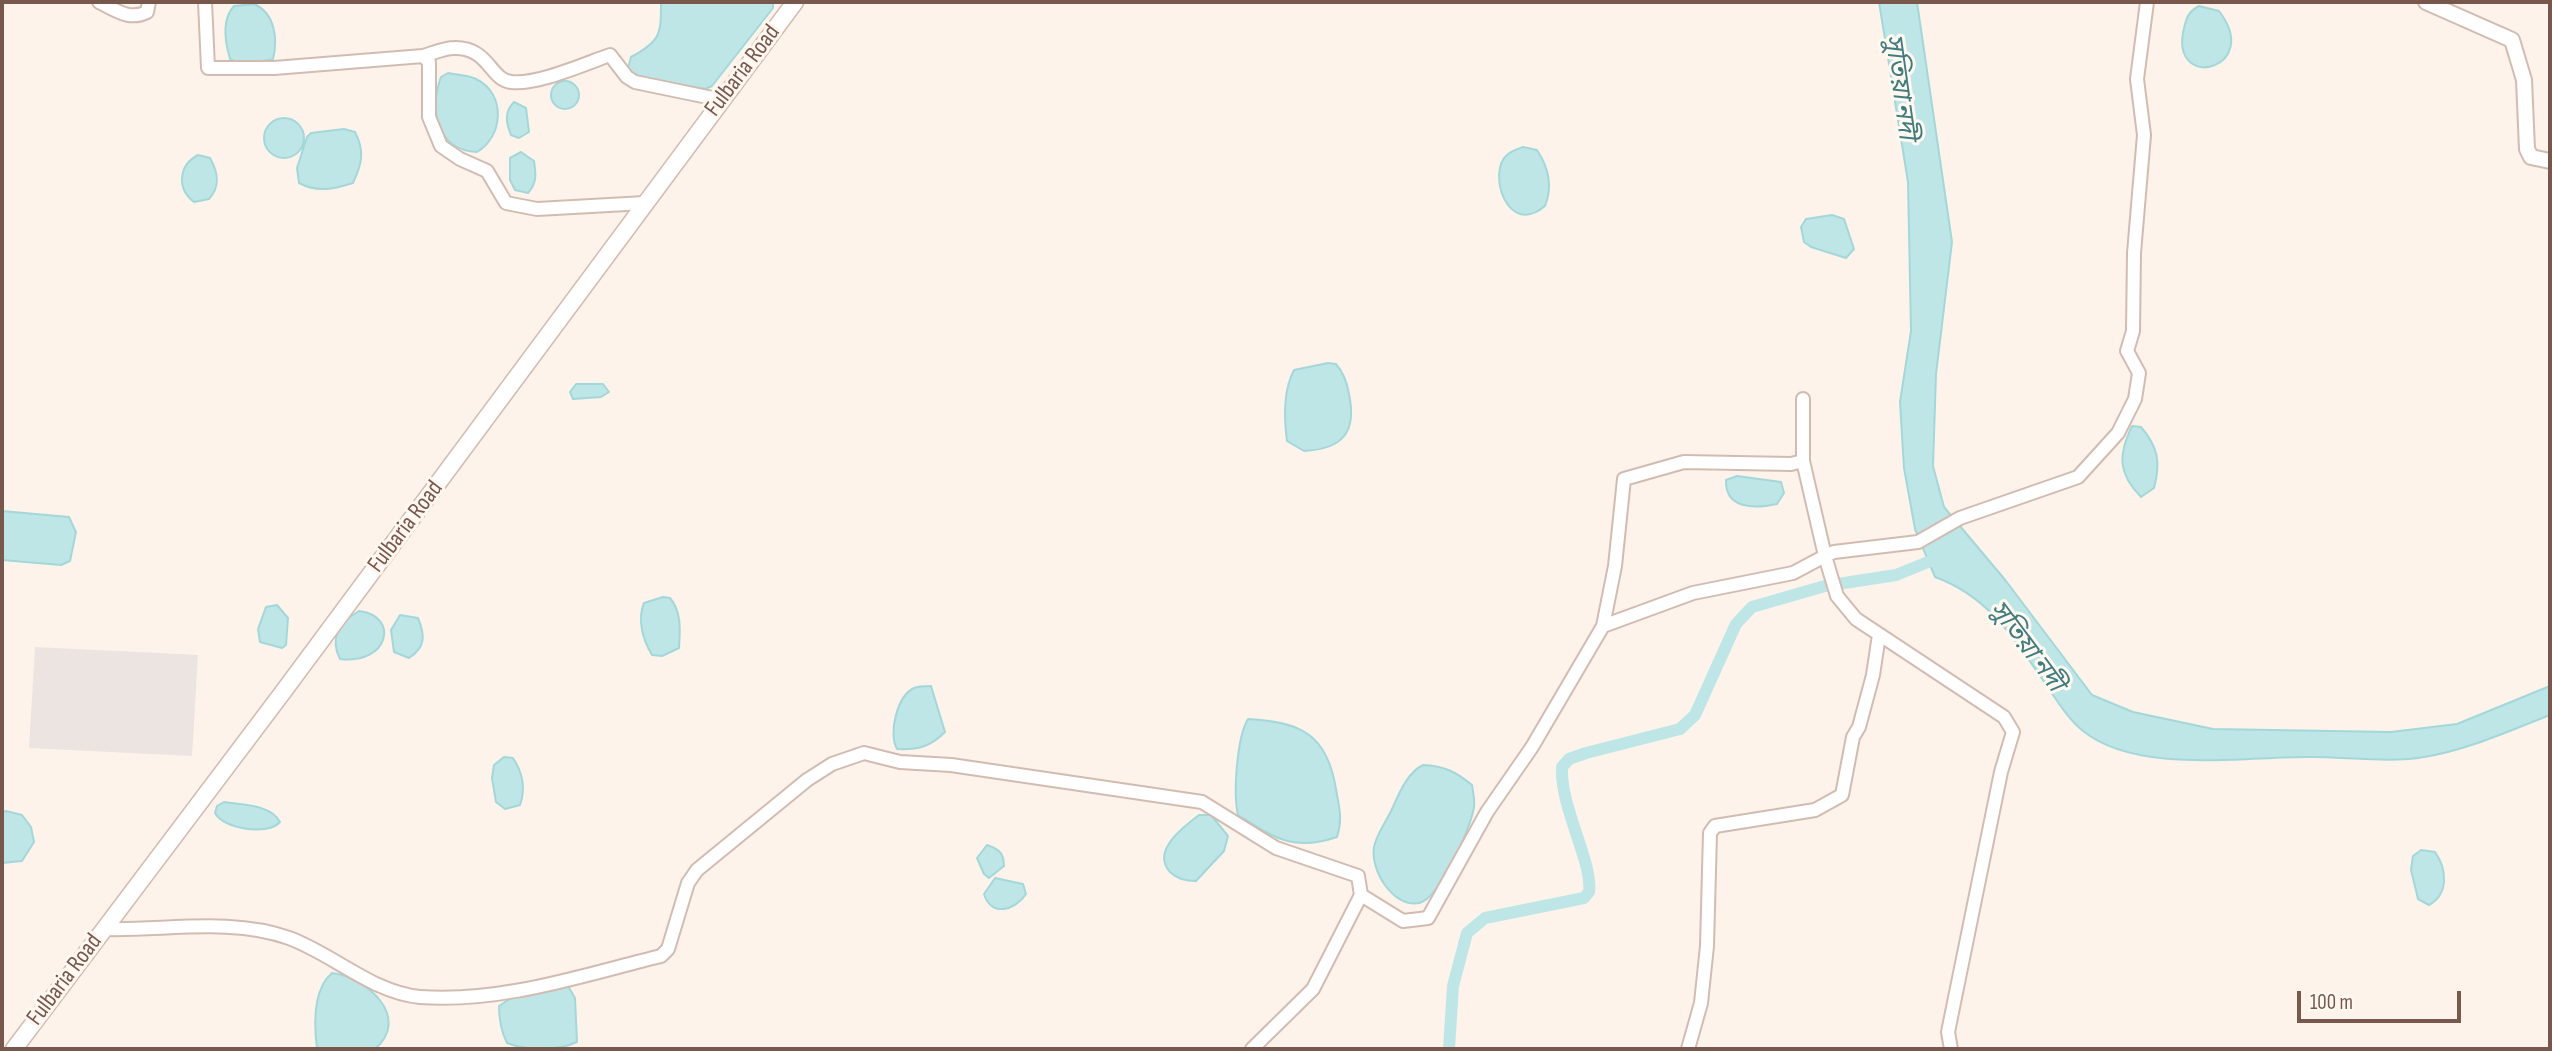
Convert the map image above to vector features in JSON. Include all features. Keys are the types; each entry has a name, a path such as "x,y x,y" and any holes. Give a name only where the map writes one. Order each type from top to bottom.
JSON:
{"main road":[{"name":"Fulbaria Road","path":"14,1049 794,2"}],"street":[{"path":"99,2 127,16 137,17 146,12 149,2"},
{"path":"205,2 208,68 274,68 423,56 454,47 478,52 500,77 511,82 545,76 610,55 627,77 635,82 722,100"},
{"path":"1603,626 1693,593 1793,573 1834,552 1918,542 1960,518 2078,477 2118,433 2135,399 2139,373 2127,351 2133,331 2134,253 2144,135 2137,79 2147,2"},
{"path":"2426,2 2512,40 2524,80 2527,149 2530,157 2550,162"},
{"path":"423,56 429,62 429,117 441,146 460,159 487,171 506,203 537,209 645,203"},
{"path":"1803,399 1804,461 1825,556 1837,596 1856,619 2004,717 2012,732 2001,772 1989,842 1948,1032 1951,1049"},
{"path":"1361,895 1403,921 1428,918 1487,812 1532,747 1603,626 1615,566 1624,479 1684,462 1791,464 1804,461"},
{"path":"1688,1049 1701,1003 1707,946 1710,834 1715,827 1815,810 1842,795 1853,737 1859,727 1873,675 1879,635"},
{"path":"104,929 259,929 313,948 389,989 418,997 476,998 538,986 662,956 668,949 688,883 697,870 807,780 832,764 864,753 900,761 951,765 1202,802 1276,848 1358,876 1361,895 1313,989 1252,1049"}],"shaded area":[{"path":"35,647 198,655 192,756 29,748"}],"water":[{"path":"661,2 773,2 773,8 712,86 705,89 633,76 628,68 631,57 654,41 657,35 661,22"},
{"name":"সুতিয়া নদী","path":"1879,2 1917,2 1952,242 1936,374 1933,466 1944,507 2006,581 2092,695 2133,712 2213,729 2391,732 2457,724 2550,686 2550,715 2472,745 2412,759 2312,757 2193,760 2133,753 2106,745 2078,727 2000,622 1971,596 1935,577 1915,529 1904,468 1900,402 1911,331 1908,182"},
{"path":"254,4 271,20 275,35 273,59 242,65 230,59 226,38 227,18 234,6"},
{"path":"2199,6 2219,11 2230,31 2231,47 2224,59 2214,65 2202,67 2191,62 2183,51 2186,21 2191,11"},
{"path":"448,73 476,79 486,86 497,105 498,116 492,136 477,152 463,150 452,144 439,126 436,114 437,89 441,77"},
{"path":"565,81 575,85 579,95 575,105 565,109 555,105 551,95 555,85"},
{"path":"514,102 526,108 529,132 519,138 511,135 507,122 507,114"},
{"path":"284,118 298,124 304,138 298,152 284,158 270,152 264,138 270,124"},
{"path":"344,129 355,132 361,151 359,170 353,183 326,189 299,183 297,168 307,137 311,133"},
{"path":"1523,147 1537,150 1548,177 1549,191 1545,206 1532,214 1520,214 1511,208 1500,187 1501,163 1509,154"},
{"path":"521,152 534,161 535,178 528,193 515,190 510,180 510,158"},
{"path":"198,155 210,158 215,168 217,184 209,199 194,202 184,190 182,177 187,165"},
{"path":"1832,215 1844,219 1854,249 1846,258 1811,247 1804,242 1801,227 1806,219"},
{"path":"1328,363 1336,364 1346,382 1351,407 1349,428 1344,436 1329,447 1304,451 1287,441 1285,414 1290,378 1294,370"},
{"path":"576,384 603,384 609,392 601,397 573,399 570,392"},
{"path":"2132,426 2141,427 2157,455 2154,488 2141,497 2133,489 2124,472 2124,446"},
{"path":"1737,476 1781,482 1784,493 1777,504 1742,505 1730,497 1727,490 1726,480"},
{"path":"2,511 69,517 76,532 70,561 61,565 2,560"},
{"path":"663,597 670,598 677,609 679,648 662,656 652,655 642,630 642,610 644,603"},
{"path":"277,605 288,618 286,645 282,648 260,642 258,629 266,607"},
{"path":"359,611 380,621 384,630 383,639 378,648 369,655 357,659 340,659 336,644 338,631 346,620"},
{"path":"400,615 418,618 422,630 419,650 409,658 394,652 391,630"},
{"path":"931,686 945,732 923,746 897,749 893,734 894,725 903,699 914,688"},
{"path":"1248,719 1283,723 1308,734 1318,743 1332,770 1336,789 1340,819 1337,837 1296,843 1274,836 1238,815 1237,766 1241,738"},
{"path":"504,757 513,758 523,787 520,805 505,809 496,802 492,778 494,765"},
{"path":"1423,765 1450,770 1472,785 1474,807 1461,845 1445,876 1427,898 1419,903 1409,903 1400,900 1385,886 1376,866 1374,847 1403,786"},
{"path":"224,802 263,809 276,816 280,822 266,829 236,827 220,819 215,813 217,806"},
{"path":"6,811 22,815 31,827 34,842 22,861 2,863 2,813"},
{"path":"1199,815 1211,815 1228,836 1224,851 1196,881 1185,880 1170,872 1164,856 1171,840"},
{"path":"987,845 1000,852 1004,862 1004,866 989,878 984,874 977,858"},
{"path":"2421,850 2435,852 2444,873 2443,888 2429,905 2418,899 2411,870 2413,856"},
{"path":"995,878 1023,884 1026,894 1010,908 997,909 987,901 984,894"},
{"path":"332,973 345,976 370,990 387,1012 389,1024 385,1037 375,1049 317,1049 316,1008 321,988"},
{"path":"568,986 575,998 577,1042 542,1049 507,1043 499,1006 514,996"}],"waterway":[{"path":"1449,1049 1453,986 1467,933 1485,918 1584,898 1589,892 1586,866 1563,783 1562,767 1569,759 1680,729 1695,715 1736,624 1752,607 1825,586 1896,575 1933,560"}]}
